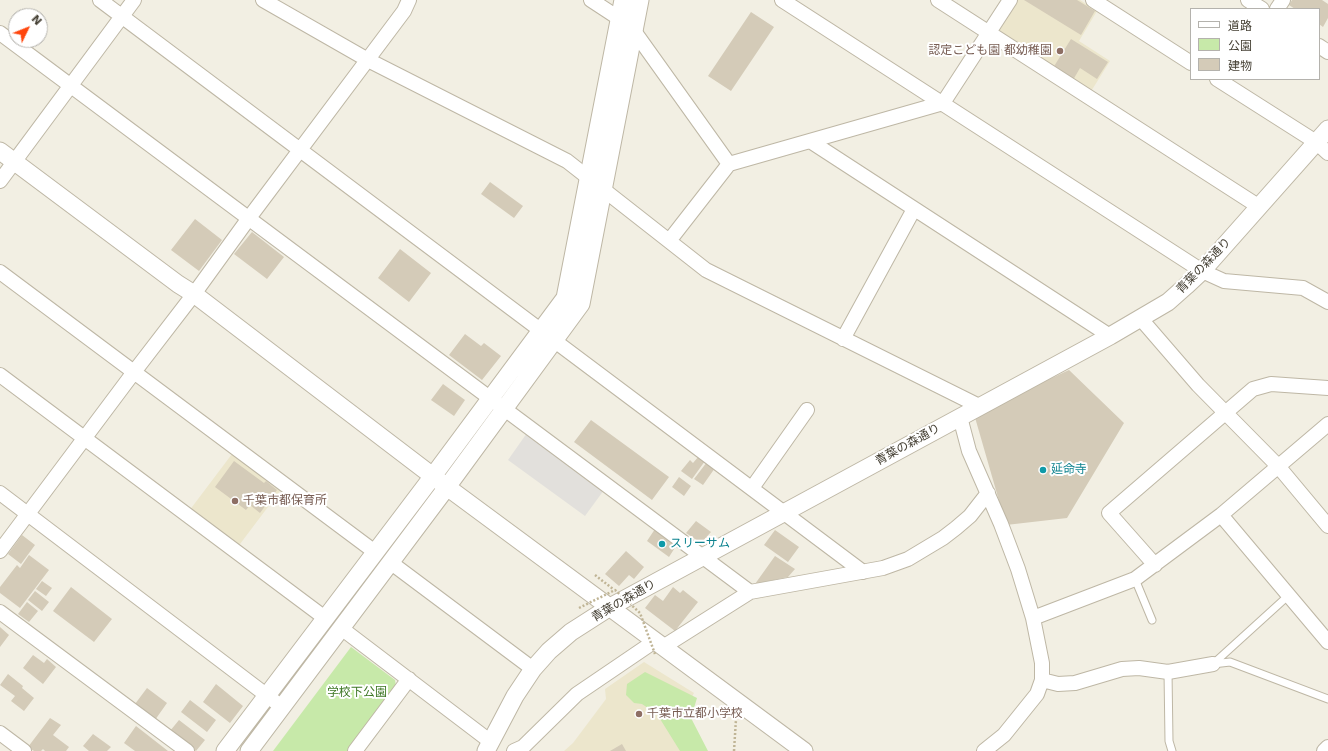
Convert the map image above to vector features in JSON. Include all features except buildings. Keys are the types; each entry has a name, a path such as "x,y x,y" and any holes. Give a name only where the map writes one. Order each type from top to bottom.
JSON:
{"street":[{"path":"100,0 863,572"},
{"path":"0,181 134,0"},
{"path":"263,0 368,60 567,161 706,270 979,406"},
{"path":"0,551 368,60 404,11 409,0"},
{"path":"591,0 620,18"},
{"path":"249,751 447,487 503,408 547,335 565,298 623,0"},
{"path":"226,751 490,398 547,335 581,304 640,0"},
{"path":"782,0 1202,271 1224,281 1304,288 1328,302"},
{"path":"938,0 1258,206"},
{"path":"669,241 729,164 943,103 1010,0"},
{"path":"1093,0 1190,62"},
{"path":"1248,0 1260,8"},
{"path":"634,31 729,164"},
{"path":"0,33 750,592"},
{"path":"1218,80 1322,148"},
{"name":"青葉の森通り","path":"488,747 515,696 533,669 549,651 571,632 610,607 1110,336 1168,302 1202,271 1258,206 1322,148 1328,129"},
{"path":"810,141 1110,336"},
{"path":"0,151 178,284 194,294 447,487 610,607 658,647 740,703 804,751"},
{"path":"843,339 914,209"},
{"path":"0,272 375,552"},
{"path":"1141,319 1224,413 1278,466 1328,526"},
{"path":"0,375 325,618"},
{"path":"1155,565 1109,513 1253,389 1271,384 1328,388"},
{"path":"752,488 807,410"},
{"path":"960,417 969,451 988,493 1018,569 1033,618 1042,663 1042,680 1036,694 1004,735 984,751"},
{"path":"1033,618 1135,579 1221,515 1328,424"},
{"path":"0,493 282,707"},
{"path":"514,751 523,747 577,694 750,592 883,568 908,559 943,538 970,516 988,493"},
{"path":"1221,515 1328,642"},
{"path":"390,562 533,669"},
{"path":"0,612 187,751"},
{"path":"342,628 409,679 488,747"},
{"path":"1042,680 1058,684 1075,683 1122,669 1139,668 1168,672 1213,664"},
{"path":"355,751 409,679"},
{"path":"0,733 24,751"}],"lane":[{"path":"1135,579 1152,620"},
{"path":"1213,664 1289,595"},
{"path":"1213,664 1230,662 1328,699"},
{"path":"1168,672 1169,741 1172,751"}],"path":[{"path":"595,575 615,590 640,613 658,647"},
{"path":"579,608 615,590"},
{"path":"734,751 736,715 740,703"}],"shaded area":[{"name":"認定こども園 都幼稚園","path":"1015,0 1080,0 1097,11 1079,41 1110,61 1090,93 1001,36 999,26"},
{"path":"527,433 604,490 585,516 508,460"},
{"name":"千葉市都保育所","path":"232,454 280,491 237,548 189,511"},
{"name":"千葉市立都小学校","path":"644,662 694,693 676,728 686,751 564,751 573,743 606,699 605,689"}],"green space":[{"name":"学校下公園","path":"351,647 395,680 397,693 353,751 273,751"},
{"path":"645,672 697,698 691,718 708,751 680,751 657,714 642,704 634,703 626,695 627,684"}],"place":[{"name":"認定こども園 都幼稚園","path":"1060,51"},
{"name":"延命寺","path":"1043,470"},
{"name":"千葉市都保育所","path":"235,501"},
{"name":"スリーサム","path":"662,544"},
{"name":"千葉市立都小学校","path":"639,714"}]}
